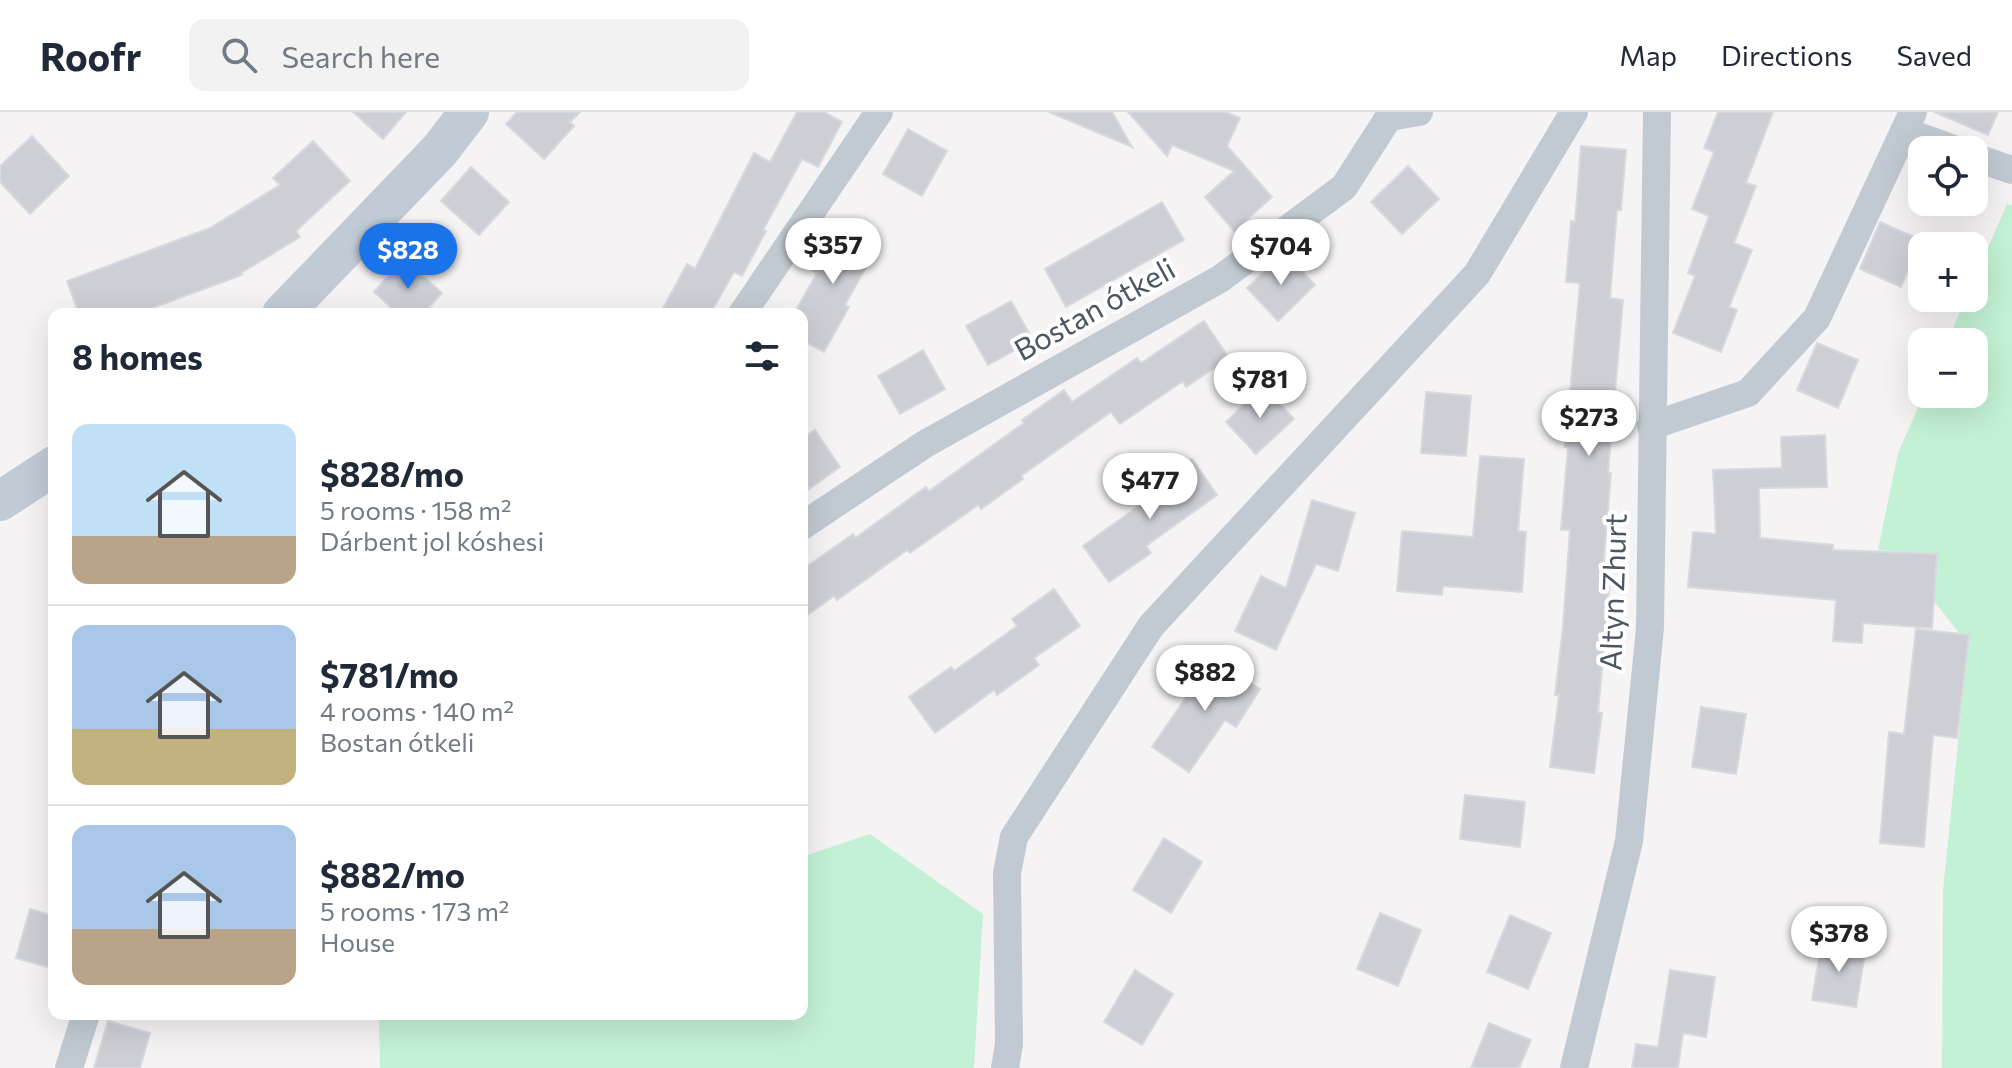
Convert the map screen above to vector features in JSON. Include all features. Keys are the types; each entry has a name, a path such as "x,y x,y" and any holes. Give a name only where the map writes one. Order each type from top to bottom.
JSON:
{"main road":[{"path":"288,308 440,150 469,112"},
{"path":"0,501 48,470"}],"street":[{"path":"746,308 879,112"},
{"name":"Bostan ótkeli","path":"808,522 925,444 1220,279 1344,187 1389,117 1419,112"},
{"path":"1005,1068 1009,1044 1007,873 1014,837 1151,626 1477,274 1574,112"},
{"name":"Altyn Zhurt","path":"1574,1068 1629,841 1650,628 1657,112"},
{"path":"1651,426 1748,393 1817,318 1908,122 1932,136"},
{"path":"1988,162 2012,170"},
{"path":"69,1068 84,1020"}],"green space":[{"path":"2007,204 2012,205 2012,1068 1942,1068 1943,890 1969,636 1960,634 1933,600 1936,554 1878,550 1898,453 1918,408 1988,408 1988,328 1953,328 1960,312 1988,312 1988,248"},
{"path":"870,834 983,914 974,1068 380,1068 379,1020 808,1020 808,855"}],"building":[{"path":"353,112 406,112 383,139"},
{"path":"517,112 580,112 570,122 574,126 544,159 506,124"},
{"path":"797,112 824,112 842,122 818,167 802,159 742,276 734,272 713,308 663,308 687,264 695,269 754,153 770,162"},
{"path":"1049,112 1112,112 1132,147"},
{"path":"1128,112 1226,112 1240,118 1227,146 1272,197 1234,231 1205,197 1234,171 1172,145 1167,156"},
{"path":"1718,112 1773,112 1746,183 1756,186 1734,243 1752,250 1729,307 1737,310 1721,352 1673,333 1695,276 1688,273 1709,216 1692,209 1714,152 1704,148"},
{"path":"1934,112 1998,112 1988,135"},
{"path":"908,129 947,151 922,196 883,174"},
{"path":"32,136 69,176 30,214 0,182 0,166"},
{"path":"313,141 350,181 296,231 300,237 242,275 152,308 77,308 67,281 210,228 280,185 273,178"},
{"path":"1581,146 1626,150 1621,210 1617,210 1610,298 1623,300 1603,570 1611,571 1598,712 1602,713 1594,773 1550,767 1559,695 1555,695 1570,530 1561,530 1580,283 1566,282"},
{"path":"1408,166 1439,199 1402,234 1371,202"},
{"path":"471,167 509,202 479,235 441,201"},
{"path":"1162,202 1184,240 1066,307 1045,269"},
{"path":"1880,222 1908,234 1908,271 1901,287 1860,269"},
{"path":"837,225 877,247 845,305 849,307 824,352 808,343 808,308 797,308 817,273 813,271"},
{"path":"1284,253 1315,285 1278,321 1247,288"},
{"path":"404,259 442,293 428,308 391,308 374,292"},
{"path":"1011,301 1033,340 988,365 966,326"},
{"path":"1204,321 1229,358 1186,387 1183,381 1120,424 1111,412 1021,476 1023,479 981,509 978,505 910,553 907,550 837,600 834,596 808,615 808,566 853,534 855,538 926,487 929,491 1024,423 1022,420 1064,390 1072,402 1137,358 1141,363"},
{"path":"1817,343 1858,360 1838,408 1797,390"},
{"path":"923,350 945,389 900,414 878,376"},
{"path":"1263,386 1294,419 1256,454 1226,422"},
{"path":"1426,392 1471,396 1466,456 1421,453"},
{"path":"815,430 840,467 808,490 808,435"},
{"path":"1825,435 1827,487 1759,488 1760,538 1833,545 1833,550 1937,554 1932,628 1863,623 1862,643 1833,641 1836,600 1688,587 1693,532 1716,534 1713,470 1782,468 1781,437"},
{"path":"1480,456 1524,459 1518,531 1526,532 1522,592 1443,586 1442,595 1397,591 1402,531 1473,537"},
{"path":"1192,459 1217,495 1146,546 1151,553 1109,582 1083,546 1154,495 1150,489"},
{"path":"1312,500 1355,513 1338,571 1316,564 1276,650 1235,631 1261,576 1286,588"},
{"path":"1054,589 1080,626 1034,658 1039,665 997,695 994,690 935,733 909,697 951,667 954,671 1017,626 1012,619"},
{"path":"1916,629 1969,635 1957,738 1933,735 1924,847 1880,843 1889,732 1904,734"},
{"path":"1209,657 1260,689 1236,727 1225,720 1189,772 1152,747"},
{"path":"1701,707 1746,714 1736,774 1692,767"},
{"path":"1465,795 1525,802 1520,847 1460,839"},
{"path":"1164,838 1202,862 1171,913 1133,890"},
{"path":"30,909 48,914 48,967 16,958"},
{"path":"1380,913 1421,930 1398,986 1357,969"},
{"path":"1510,915 1551,933 1528,989 1487,972"},
{"path":"1822,940 1866,947 1856,1007 1812,1000"},
{"path":"1135,970 1173,994 1142,1045 1104,1022"},
{"path":"1670,970 1715,977 1706,1037 1683,1033 1678,1068 1632,1068 1636,1044 1658,1047"},
{"path":"108,1021 150,1033 140,1068 94,1068"},
{"path":"1489,1023 1531,1040 1519,1068 1471,1068"}]}
